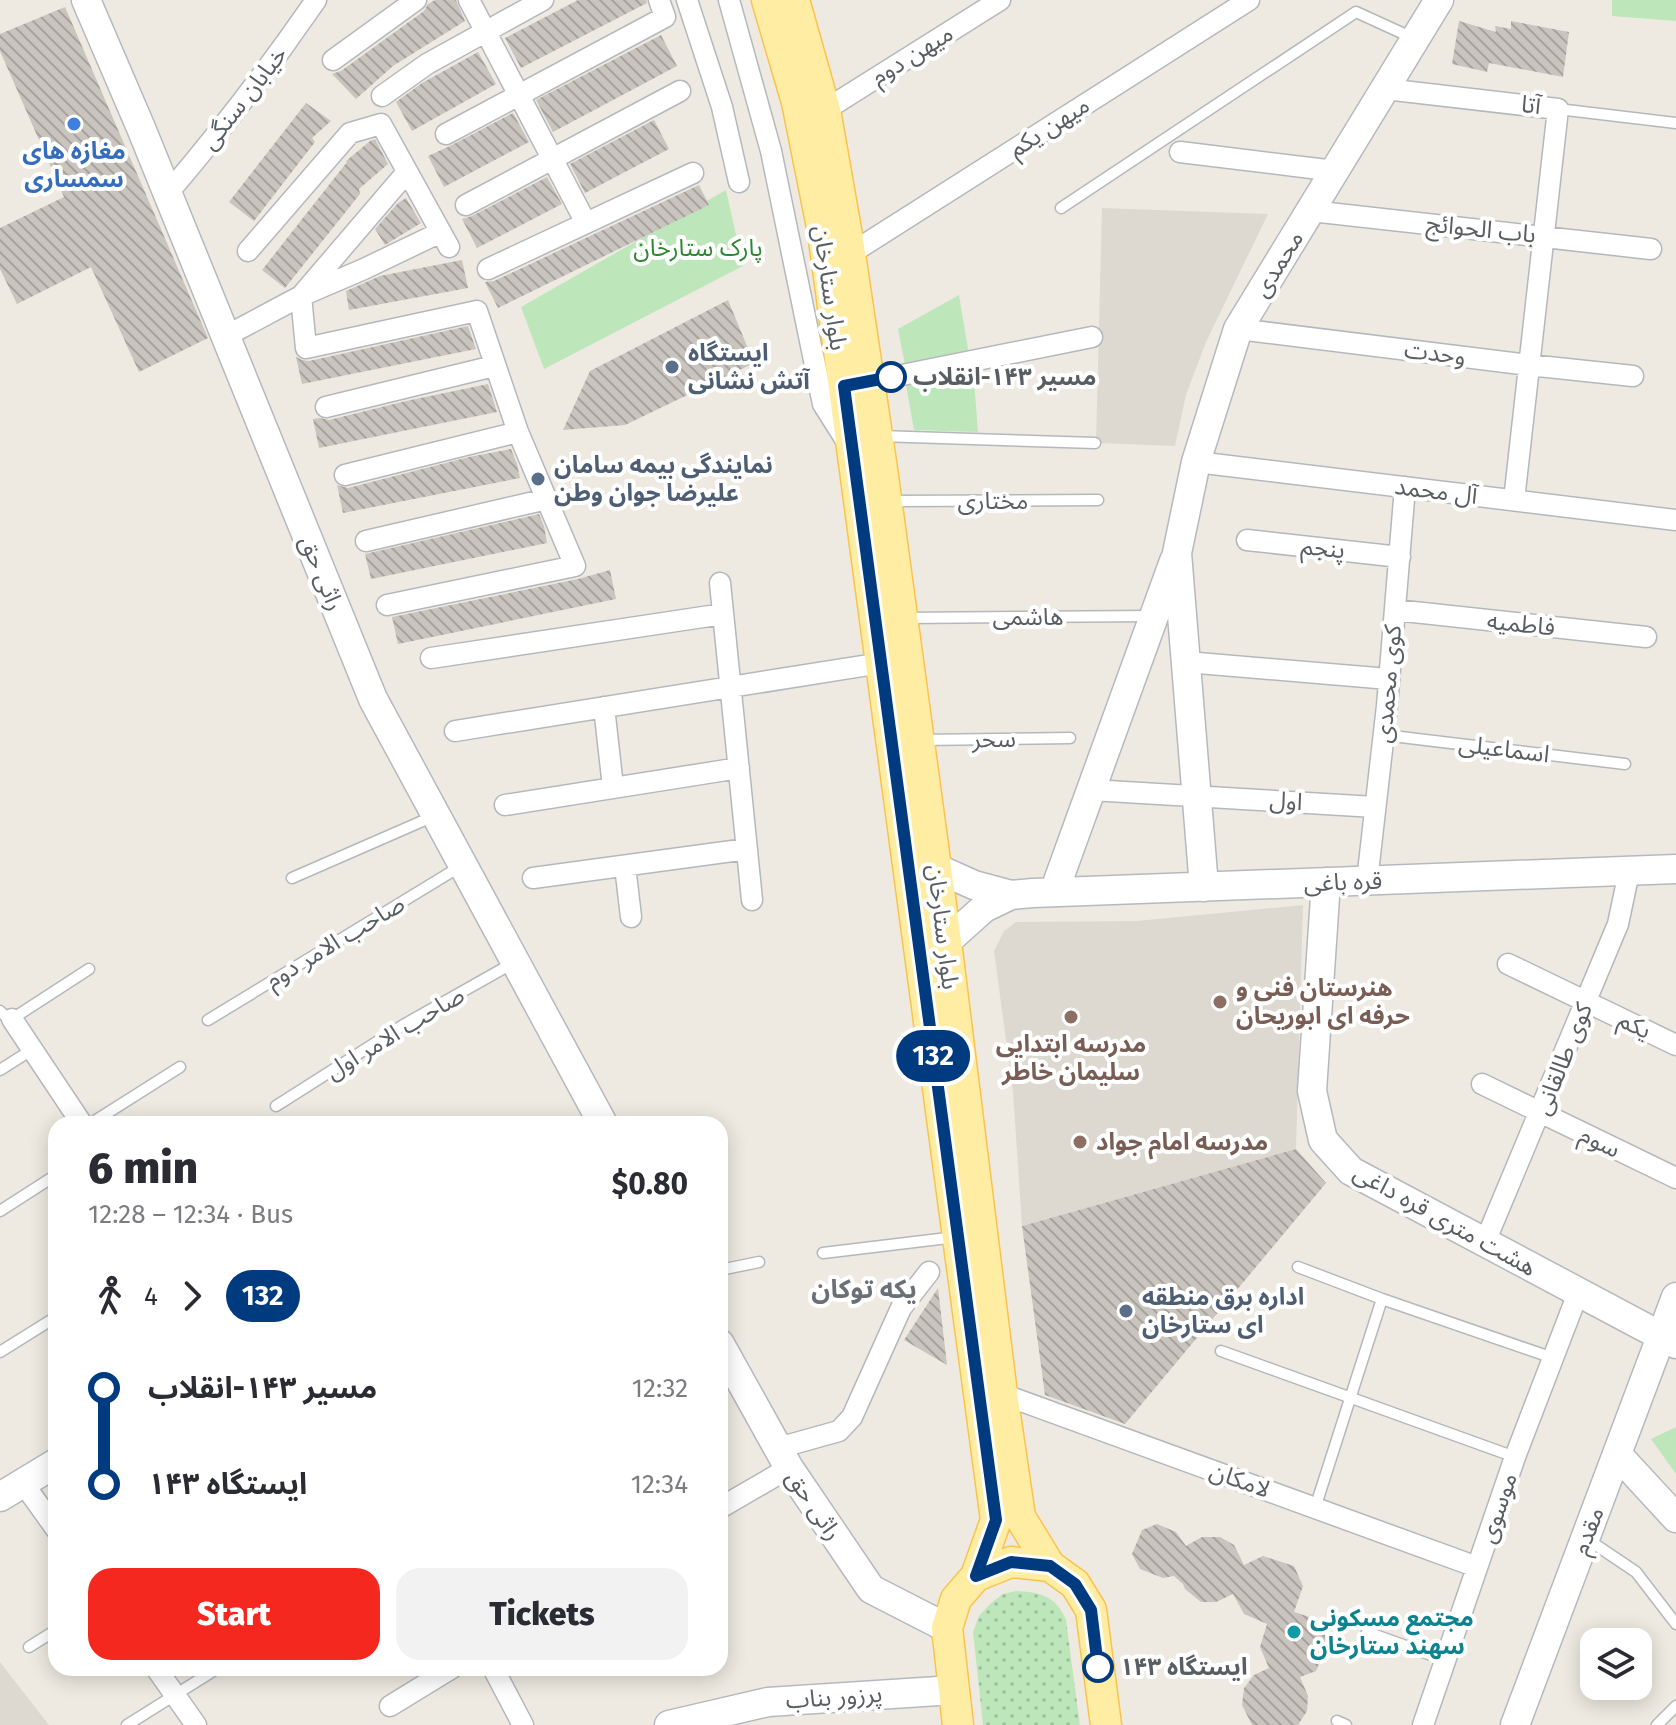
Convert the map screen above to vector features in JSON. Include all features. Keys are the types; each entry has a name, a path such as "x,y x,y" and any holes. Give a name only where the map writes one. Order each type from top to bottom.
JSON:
{"main road":[{"name":"راثی حق","path":"86,0 168,193 373,699 595,1116"},
{"name":"بلوار ستارخان","path":"767,0 797,102 856,384 865,443 881,663 923,870 1020,1517 1050,1566 1075,1584 1091,1610 1106,1725"},
{"name":"بلوار ستارخان","path":"794,0 825,110 850,254 856,384"},
{"name":"محمدی","path":"1054,892 1177,553 1196,462 1238,329 1439,0"},
{"name":"بلوار ستارخان","path":"865,443 887,501 919,740 923,870"},
{"name":"محمدی","path":"1177,553 1204,887"},
{"name":"قره باغی","path":"923,870 1011,895 1676,869"},
{"name":"هشت متری قره داغی","path":"1326,882 1312,1091 1323,1140 1351,1171 1669,1341"},
{"name":"قره باغی","path":"932,943 984,908 1011,895"},
{"name":"بلوار ستارخان","path":"932,943 958,1236 996,1520 976,1576 956,1599 947,1628"},
{"name":"مقدم","path":"1515,1725 1617,1454 1669,1341 1676,1297"},
{"name":"راثی حق","path":"728,1358 784,1458 871,1589 947,1628"},
{"path":"1617,1454 1676,1518"},
{"path":"12,1490 48,1468"},
{"path":"976,1576 1011,1562 1050,1566"},
{"path":"947,1628 958,1725"},
{"name":"پرزور بناب","path":"669,1725 768,1702 954,1690"}],"street":[{"name":"خیابان سنگی","path":"168,193 285,46 316,0"},
{"path":"333,60 416,0"},
{"path":"469,0 586,223"},
{"path":"382,96 427,64 543,0"},
{"path":"446,134 665,17 659,0"},
{"path":"687,0 722,107 739,182"},
{"path":"729,0 771,151 823,404 865,443"},
{"name":"میهن دوم","path":"825,110 1000,0"},
{"name":"میهن یکم","path":"850,254 1249,0"},
{"name":"آتا","path":"1385,89 1558,109"},
{"path":"466,205 680,91"},
{"path":"1514,500 1558,109"},
{"path":"226,336 301,296 445,240 381,124 350,133 248,251"},
{"path":"1180,152 1335,171"},
{"path":"387,605 575,566 518,432 477,311 306,348 301,296 407,172"},
{"path":"488,269 693,173"},
{"name":"باب الحوائج","path":"1311,211 1651,249"},
{"name":"وحدت","path":"1238,329 1633,376"},
{"path":"856,384 1092,337"},
{"path":"326,407 494,366"},
{"path":"345,475 518,432"},
{"name":"آل محمد","path":"1196,462 1676,520"},
{"name":"کوی محمدی","path":"1367,881 1384,735 1405,487"},
{"path":"366,541 547,499"},
{"name":"پنجم","path":"1247,540 1400,557"},
{"path":"720,583 752,900"},
{"name":"فاطمیه","path":"1395,610 1646,637"},
{"path":"431,658 723,614"},
{"path":"1186,662 1389,679"},
{"path":"455,731 881,663"},
{"path":"604,707 613,787"},
{"path":"505,805 739,768"},
{"name":"اول","path":"1091,790 1375,807"},
{"path":"533,878 747,849"},
{"path":"625,866 631,917"},
{"name":"کوی طالقانی","path":"1485,1242 1618,924 1629,872"},
{"name":"یکم","path":"1508,964 1676,1045"},
{"path":"6,1015 33,1049 77,1116"},
{"name":"سوم","path":"1482,1084 1676,1178"},
{"path":"728,1502 784,1458 839,1431 852,1417 901,1308 929,1272"},
{"name":"موسوی","path":"1423,1725 1515,1457 1578,1293"},
{"name":"لامکان","path":"1002,1394 1477,1567"},
{"path":"12,1490 48,1522"},
{"path":"162,1676 196,1725"},
{"path":"390,1706 439,1676"},
{"path":"497,1676 523,1725"}],"lane":[{"path":"1061,208 1356,12 1415,39"},
{"name":"آتا","path":"1558,109 1676,123"},
{"path":"865,443 1095,443"},
{"name":"مختاری","path":"887,501 1098,500"},
{"name":"هاشمی","path":"902,618 1154,616"},
{"name":"اسماعیلی","path":"1384,735 1625,764"},
{"name":"سحر","path":"919,740 1070,738"},
{"path":"292,878 436,815"},
{"name":"صاحب الامر دوم","path":"208,1020 462,865"},
{"name":"صاحب الامر اول","path":"276,1106 405,1024 515,962"},
{"path":"6,1015 89,969"},
{"path":"0,1070 33,1049"},
{"path":"103,1116 180,1067"},
{"path":"0,1211 48,1180"},
{"path":"823,1253 958,1236"},
{"path":"728,1268 759,1262"},
{"path":"1298,1267 1553,1358"},
{"path":"1315,1508 1382,1299"},
{"path":"0,1352 48,1322"},
{"path":"1221,1351 1515,1457"},
{"path":"1586,1537 1636,1572 1676,1624"},
{"path":"1367,1632 1445,1660"},
{"path":"29,1647 48,1635"},
{"path":"127,1725 204,1676"},
{"path":"1657,1725 1676,1706"}],"shaded area":[{"path":"1102,208 1268,214 1206,342 1186,395 1175,446 1096,443"},
{"path":"1303,905 1296,1149 1022,1226 1013,1092 994,951 1004,931 1016,922 1137,921"},
{"path":"0,1662 49,1725 0,1725"}],"green space":[{"path":"1612,0 1676,0 1676,21 1612,16"},
{"name":"پارک ستارخان","path":"726,190 743,266 544,369 521,307"},
{"path":"959,295 969,355 906,370 898,329"},
{"path":"974,380 978,432 914,430 906,385"},
{"path":"1676,1427 1676,1474 1651,1439"},
{"path":"1016,1591 1046,1597 1057,1605 1066,1620 1080,1725 983,1725 973,1632 979,1616 991,1603 1003,1594"}],"building":[{"path":"435,0 456,0 465,21 393,66 356,99 332,74 341,71"},
{"path":"578,0 646,0 647,3 521,68 505,38"},
{"name":"مغازه های سمساری","path":"65,7 208,338 139,372 91,267 17,304 0,269 0,228 64,197 0,51 0,34"},
{"path":"1459,21 1496,32 1495,26 1511,29 1511,21 1569,32 1563,77 1489,63 1487,72 1452,64"},
{"path":"661,35 677,66 553,132 536,100"},
{"path":"478,52 496,84 412,131 396,102 422,83"},
{"path":"306,103 331,121 312,138 315,142 254,221 229,202"},
{"path":"513,113 529,142 444,187 428,156"},
{"path":"654,120 669,149 585,193 570,164"},
{"path":"375,139 388,164 359,189 360,194 285,288 262,270 346,161"},
{"path":"547,177 562,204 477,248 462,219"},
{"path":"699,185 709,205 498,308 485,282 494,281"},
{"path":"406,198 421,223 385,245 375,229"},
{"path":"462,260 468,288 349,310 346,291 380,276"},
{"name":"ایستگاه آتش نشانی","path":"728,300 754,363 625,425 563,430 590,371"},
{"path":"468,326 476,349 302,384 296,357 309,361"},
{"path":"488,384 497,412 319,448 313,419 329,420"},
{"path":"511,449 520,478 343,513 337,485 348,488"},
{"path":"539,514 547,543 371,579 365,554"},
{"path":"610,570 616,599 398,644 392,617"},
{"name":"اداره برق منطقه ای ستارخان","path":"1296,1149 1326,1183 1125,1424 1045,1395 1022,1226"},
{"path":"938,1288 947,1365 904,1340"},
{"name":"مجتمع مسکونی سهند ستارخان","path":"1157,1524 1176,1532 1186,1546 1202,1537 1220,1537 1234,1545 1244,1565 1263,1556 1294,1566 1303,1586 1294,1612 1319,1620 1328,1641 1316,1671 1300,1677 1308,1696 1307,1711 1298,1725 1252,1725 1242,1705 1244,1688 1254,1675 1269,1668 1260,1647 1267,1624 1244,1614 1233,1594 1216,1602 1201,1602 1174,1576 1163,1578 1140,1569 1132,1554 1142,1530"}],"bus line":[{"name":"132","path":"891,377 844,386 996,1520 976,1576 1011,1562 1050,1566 1075,1584 1091,1610 1098,1667"}],"place":[{"name":"مغازه های سمساری","path":"74,124"},
{"name":"ایستگاه آتش نشانی","path":"672,367"},
{"name":"مسیر ۱۴۳-انقلاب","path":"891,377"},
{"name":"نمایندگی بیمه سامان علیرضا جوان وطن","path":"538,479"},
{"name":"هنرستان فنی و حرفه ای ابوریحان","path":"1220,1002"},
{"name":"مدرسه ابتدایی سلیمان خاطر","path":"1071,1017"},
{"name":"مدرسه امام جواد","path":"1080,1142"},
{"name":"اداره برق منطقه ای ستارخان","path":"1126,1311"},
{"name":"مجتمع مسکونی سهند ستارخان","path":"1294,1632"},
{"name":"ایستگاه ۱۴۳","path":"1098,1667"}],"district":[{"name":"یکه توکان","path":"864,1289"}]}
